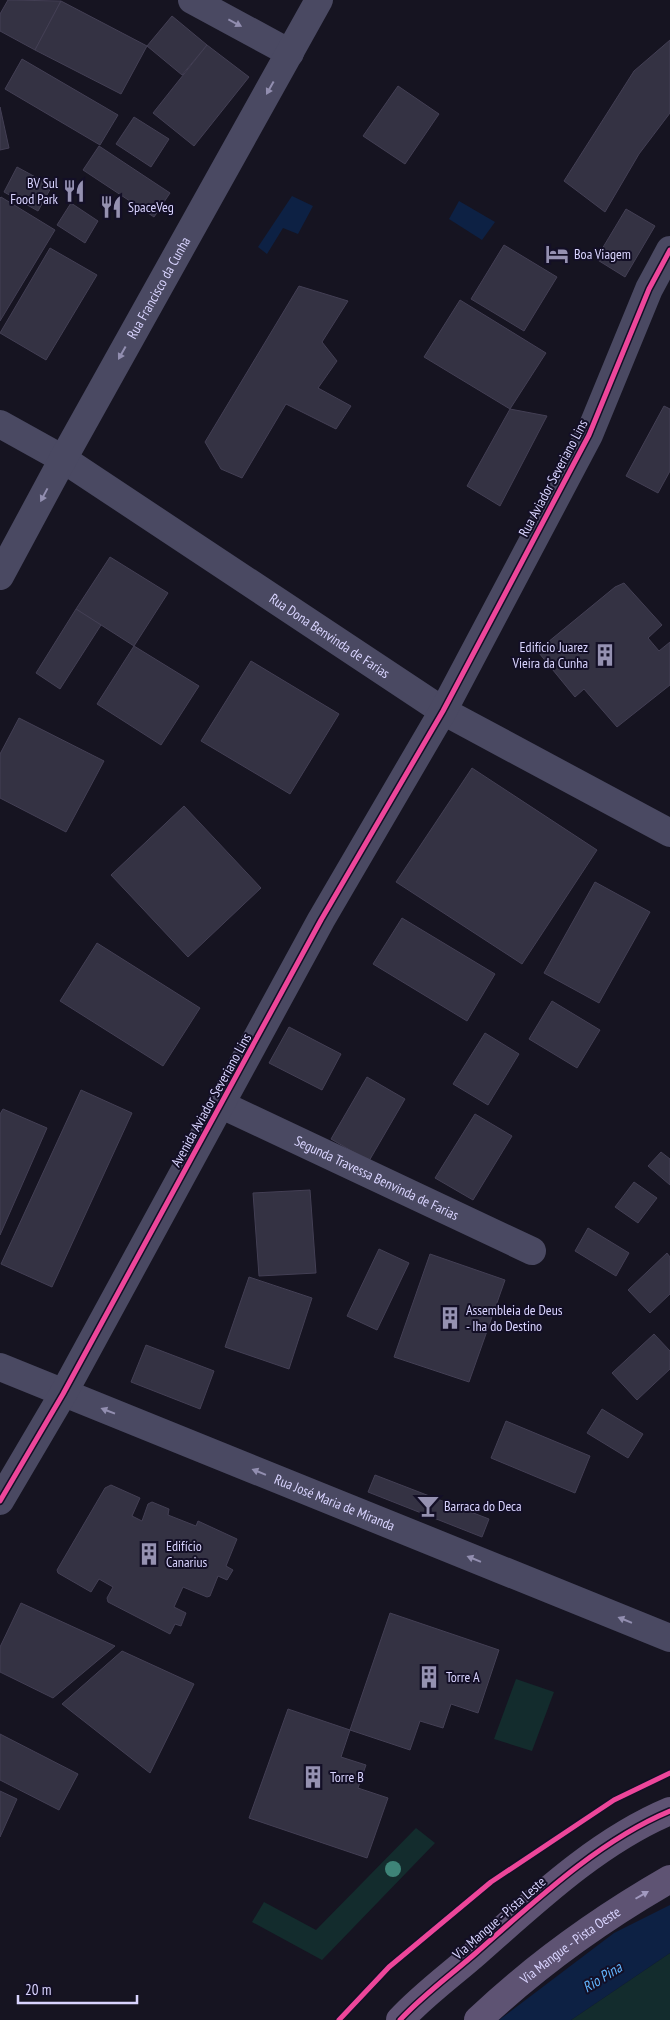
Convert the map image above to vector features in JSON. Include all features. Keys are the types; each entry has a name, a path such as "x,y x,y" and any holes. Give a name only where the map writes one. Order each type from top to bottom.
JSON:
{"main road":[{"name":"Via Mangue - Pista Leste","path":"400,2020 525,1910 586,1860 654,1818 670,1811"},
{"name":"Via Mangue - Pista Oeste","path":"478,2020 499,2000 574,1942 635,1899 670,1879"}],"street":[{"path":"192,0 290,53"},
{"name":"Rua Francisco da Cunha","path":"0,576 63,459 319,0"},
{"name":"Rua Aviador Severiano Lins","path":"443,711 589,435 649,289 670,250"},
{"name":"Rua Dona Benvinda de Farias","path":"0,424 63,459 443,711 670,833"},
{"name":"Avenida Aviador Severiano Lins","path":"0,1501 63,1394 321,920 443,711"},
{"name":"Segunda Travessa Benvinda de Farias","path":"222,1105 532,1251"},
{"name":"Rua José Maria de Miranda","path":"0,1367 670,1638"}],"green space":[{"path":"516,1679 554,1692 532,1751 494,1739"},
{"path":"416,1828 435,1843 322,1960 252,1922 264,1902 316,1930"},
{"path":"670,1953 670,2020 571,2020"}],"water":[{"path":"292,196 313,206 298,234 283,228 267,254 258,247"},
{"path":"459,201 495,222 482,240 449,219"},
{"name":"Rio Pina","path":"670,1905 670,1953 571,2020 499,2020 614,1933"}],"building":[{"path":"8,0 61,1 35,50 0,31 0,14"},
{"path":"61,1 147,46 121,94 35,50"},
{"path":"172,16 207,45 182,75 147,46"},
{"path":"670,40 670,113 639,154 605,212 564,181 634,71"},
{"path":"207,45 249,77 194,146 153,113"},
{"path":"22,59 118,115 100,145 5,89"},
{"path":"398,86 439,114 405,164 363,136"},
{"path":"0,107 9,148 0,150"},
{"path":"134,117 169,139 151,167 116,144"},
{"path":"99,146 170,193 154,217 83,170"},
{"path":"17,167 52,186 38,211 4,192"},
{"path":"0,198 55,230 0,321"},
{"path":"71,203 98,221 85,243 57,225"},
{"path":"626,209 655,226 625,277 596,259"},
{"path":"504,245 557,277 524,331 471,299"},
{"path":"50,248 97,275 46,360 0,333"},
{"path":"299,286 348,301 322,342 337,361 318,388 351,406 336,429 286,404 242,478 221,469 205,442"},
{"path":"460,300 546,353 510,409 424,357"},
{"path":"664,406 670,409 670,471 658,493 626,476"},
{"path":"510,409 547,416 500,506 467,486"},
{"path":"110,557 168,593 134,646 76,609"},
{"name":"Edifício Juarez Vieira da Cunha","path":"624,583 662,625 648,638 659,651 670,642 670,685 617,727 584,689 575,697 539,653 542,647 615,587"},
{"path":"76,609 101,625 60,689 36,673"},
{"path":"134,646 199,686 161,745 97,704"},
{"path":"251,661 339,714 290,794 201,741"},
{"path":"19,718 104,761 66,832 0,798 0,754"},
{"path":"472,768 597,850 522,964 396,882"},
{"path":"184,806 261,888 188,957 111,875"},
{"path":"595,882 650,912 599,1003 544,973"},
{"path":"402,918 495,974 467,1021 373,964"},
{"path":"97,943 200,1008 163,1066 60,1001"},
{"path":"552,1001 600,1030 577,1068 529,1039"},
{"path":"289,1027 341,1054 322,1090 269,1063"},
{"path":"485,1033 519,1054 488,1105 453,1084"},
{"path":"367,1077 405,1099 369,1161 331,1139"},
{"path":"81,1090 132,1113 52,1287 1,1264"},
{"path":"3,1109 47,1128 0,1235 0,1114"},
{"path":"475,1114 512,1136 473,1200 435,1178"},
{"path":"661,1152 670,1159 670,1185 648,1166"},
{"path":"634,1182 657,1198 638,1223 615,1207"},
{"path":"310,1190 316,1273 259,1276 253,1193"},
{"path":"588,1228 629,1253 616,1276 575,1251"},
{"path":"379,1249 409,1263 377,1330 347,1316"},
{"path":"667,1253 670,1257 670,1294 650,1313 628,1290"},
{"name":"Assembleia de Deus - Iha do Destino","path":"430,1254 505,1280 469,1382 394,1357"},
{"path":"249,1277 312,1298 289,1369 225,1347"},
{"path":"654,1334 670,1351 670,1369 637,1400 612,1373"},
{"path":"146,1345 214,1371 200,1409 131,1382"},
{"path":"602,1409 643,1434 628,1458 587,1433"},
{"path":"506,1421 590,1456 575,1493 491,1458"},
{"name":"Barraca do Deca","path":"375,1475 489,1519 482,1537 368,1492"},
{"name":"Edifício Canarius","path":"111,1485 140,1498 132,1516 142,1521 148,1504 152,1502 169,1509 168,1515 196,1526 198,1521 237,1539 226,1566 233,1570 227,1580 218,1576 210,1596 207,1597 183,1587 174,1607 186,1613 181,1626 175,1624 170,1634 108,1602 107,1598 113,1587 99,1579 91,1592 58,1573 57,1570 105,1488"},
{"path":"21,1603 115,1646 53,1698 0,1672 0,1647"},
{"name":"Torre A","path":"390,1613 499,1650 478,1713 451,1704 443,1728 420,1721 410,1750 350,1730"},
{"path":"122,1651 194,1684 150,1773 62,1704"},
{"name":"Torre B","path":"288,1709 350,1730 341,1757 366,1765 358,1788 388,1798 367,1858 249,1818"},
{"path":"0,1734 78,1774 59,1810 0,1780"},
{"path":"0,1791 17,1799 0,1837"}],"cycle path":[{"path":"0,1501 63,1394 321,920 443,711 589,435 649,289 670,250"},
{"path":"339,2020 389,1967 491,1882 614,1800 670,1773"},
{"path":"400,2020 428,1993 568,1874 618,1839 670,1811"}],"place":[{"name":"BV Sul Food Park","path":"74,191"},
{"name":"SpaceVeg","path":"111,207"},
{"name":"Boa Viagem","path":"557,254"},
{"name":"Edifício Juarez Vieira da Cunha","path":"605,655"},
{"name":"Assembleia de Deus - Iha do Destino","path":"450,1318"},
{"name":"Barraca do Deca","path":"428,1506"},
{"name":"Edifício Canarius","path":"149,1554"},
{"name":"Torre A","path":"429,1677"},
{"name":"Torre B","path":"313,1777"}]}
